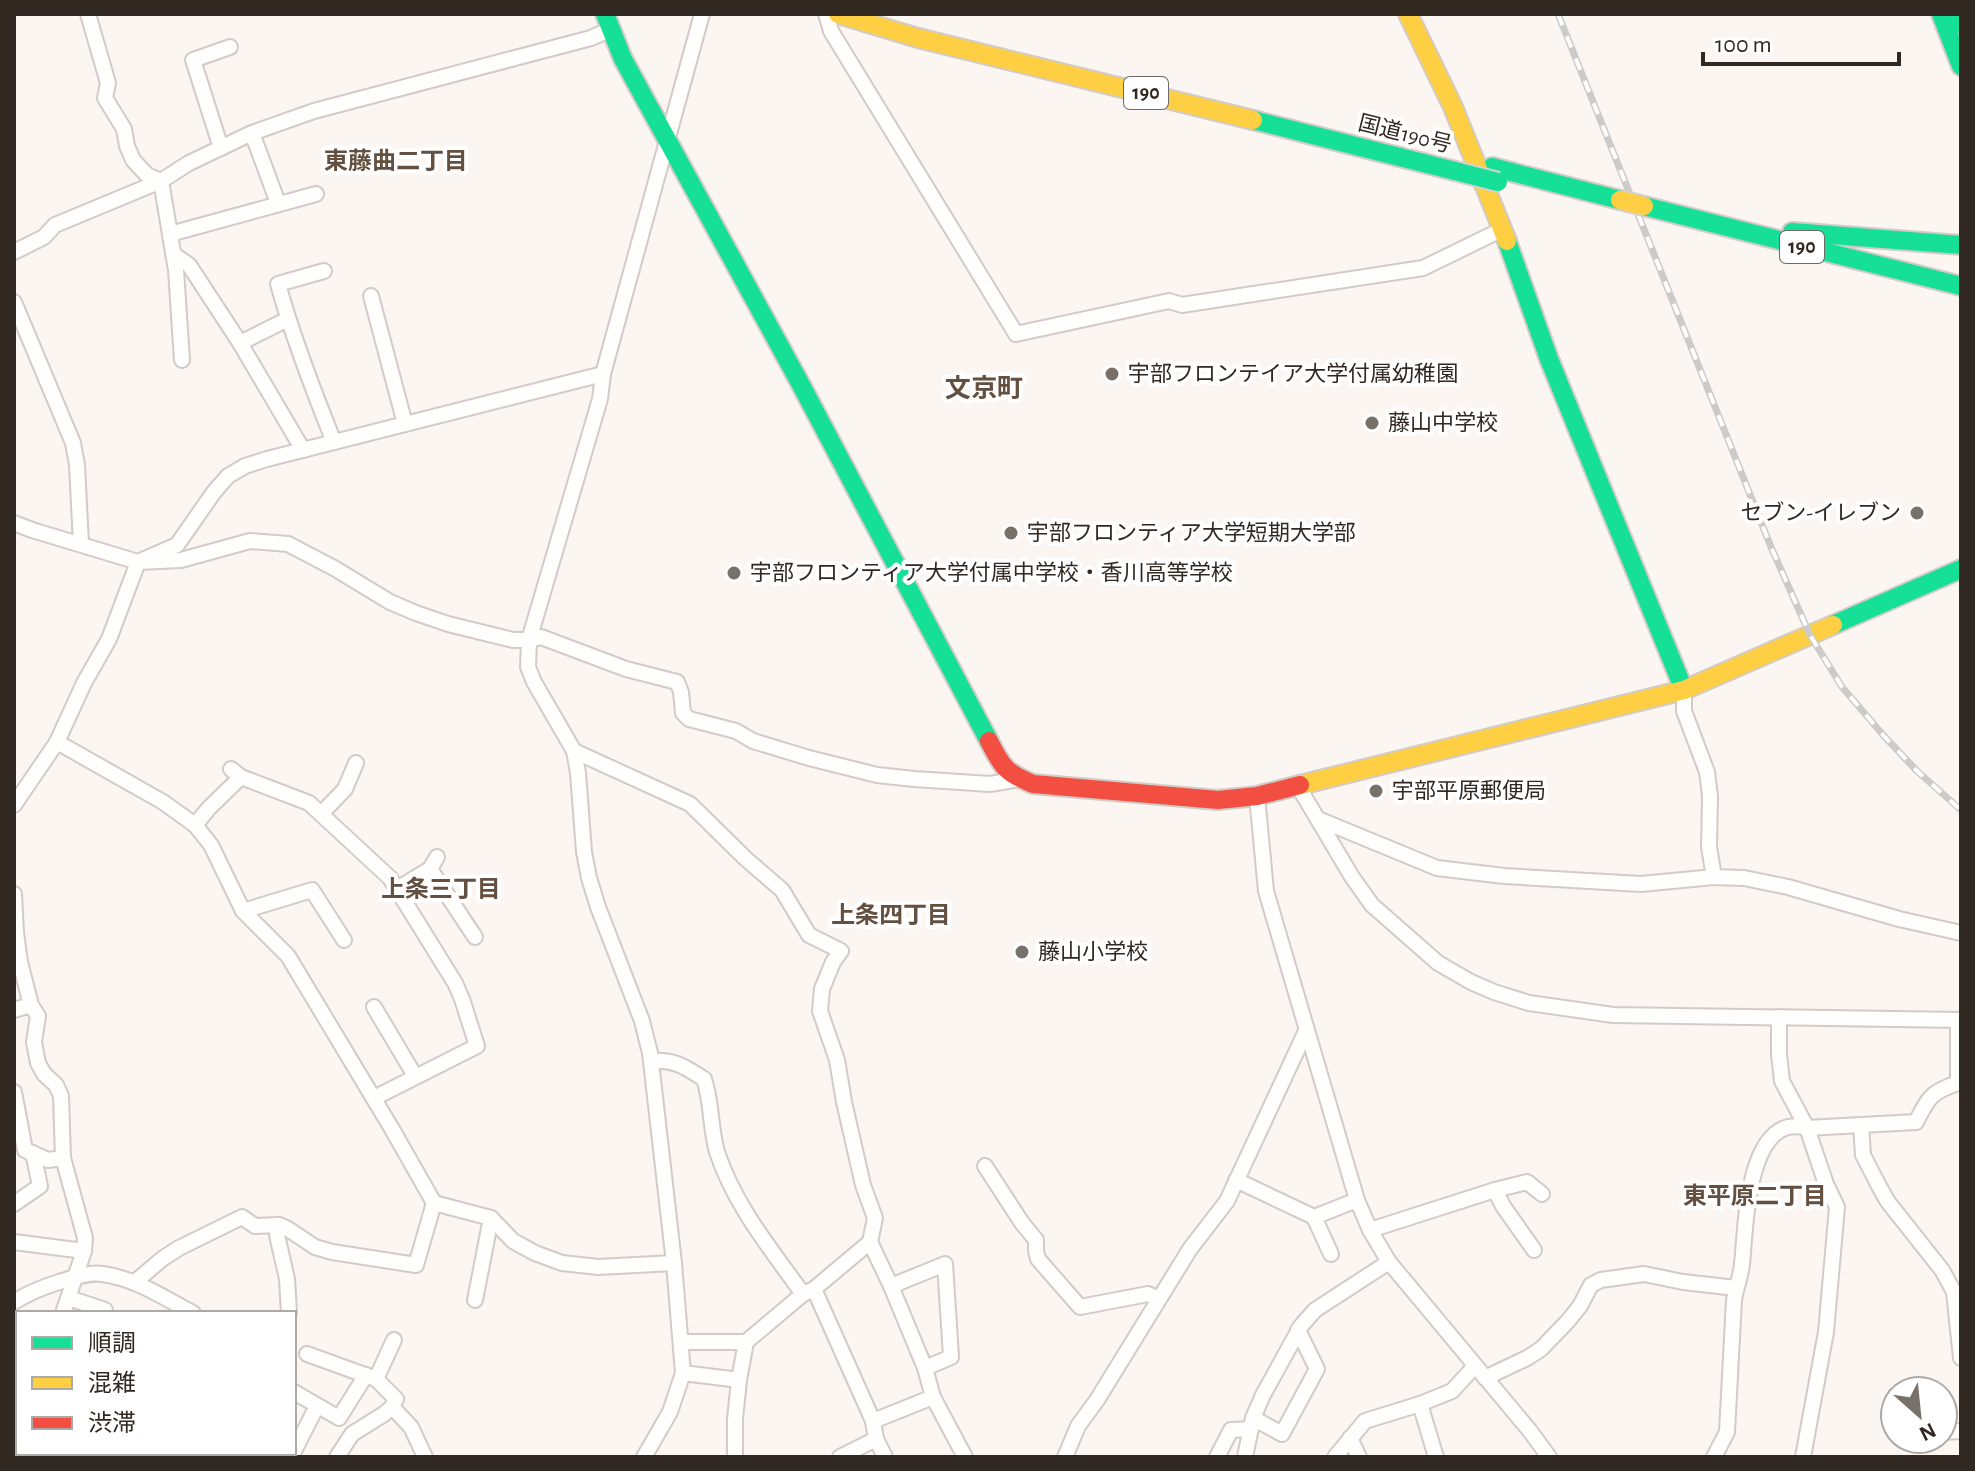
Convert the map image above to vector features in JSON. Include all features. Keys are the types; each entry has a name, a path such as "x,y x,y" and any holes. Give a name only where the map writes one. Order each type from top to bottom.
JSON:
{"main road":[{"name":"国道190号","path":"838,14 918,38 1452,163"},
{"path":"1408,14 1453,107 1503,229 1549,359 1684,690"},
{"path":"1941,14 1961,66"},
{"path":"1957,14 1961,24"},
{"path":"609,19 623,59 792,369 1002,766 1020,779 1033,784 1218,800 1257,796 1684,690 1961,569"},
{"name":"国道190号","path":"940,25 1623,208 1736,230 1961,286"},
{"name":"国道190号","path":"1647,213 1961,299"},
{"path":"1736,230 1961,245"}],"street":[{"path":"88,14 108,83 105,98 124,129 127,146 138,168 161,181"},
{"path":"644,1457 670,1412 683,1373 651,1061 642,1021 589,878 574,751 534,682 528,667 529,640 600,399 603,374 702,14"},
{"path":"826,14 831,31 1016,334 1169,301 1182,305 1423,268 1503,229"},
{"path":"14,252 44,237 55,225 161,181 189,163 252,133 314,111 591,38 609,19"},
{"path":"221,148 193,60 230,47"},
{"path":"252,133 278,203"},
{"path":"161,181 176,270 182,360"},
{"path":"170,234 316,194"},
{"path":"173,254 189,265 240,343 303,450"},
{"path":"324,271 278,284 310,384 334,442"},
{"path":"371,296 405,424"},
{"path":"14,302 73,443 81,544"},
{"path":"240,343 288,319"},
{"path":"14,805 57,742 84,683 106,647 138,562 177,545 228,476 245,466 303,450 603,374"},
{"path":"14,523 138,562 181,560 250,541 288,544 390,602 416,613 482,634 513,640 541,637 626,669 677,682 683,713 689,719 736,731 753,741 877,775 990,784 1020,779"},
{"path":"1684,690 1684,711 1707,772 1709,847 1714,877"},
{"path":"57,742 163,802 195,825 211,845 243,911 288,956 434,1203 491,1218 513,1241 562,1263 598,1267 674,1263"},
{"path":"574,751 690,804 782,890 809,935 841,951 822,989 820,1011 837,1060 863,1185 875,1218 870,1242 925,1368 933,1397 965,1457"},
{"path":"321,814 345,789 356,763"},
{"path":"195,825 236,773 309,803 390,878 455,983 477,1046 374,1098"},
{"path":"1298,786 1372,905 1438,963 1494,992 1529,1003 1613,1015 1959,1020 1958,1083 1940,1089 1929,1098 1916,1122 1797,1126 1774,1133 1766,1143 1747,1202 1741,1274 1736,1288 1727,1432 1714,1457"},
{"path":"1257,796 1266,891 1357,1200 1370,1230 1389,1262 1549,1457"},
{"path":"1318,819 1437,868 1468,873 1641,884 1714,877 1744,878 1961,933"},
{"path":"397,889 433,863 475,937"},
{"path":"243,911 312,890 344,940"},
{"path":"14,894 15,933 20,962 31,1005 38,1016 34,1042 38,1063 61,1096 63,1158 85,1238 84,1251 64,1311"},
{"path":"14,1010 31,1005"},
{"path":"374,1007 415,1076"},
{"path":"1779,1017 1782,1081 1807,1128 1837,1207 1826,1332 1803,1457"},
{"path":"1065,1457 1078,1426 1190,1249 1227,1201 1306,1031"},
{"path":"651,1061 679,1063 704,1079 717,1149 732,1190 743,1211 808,1291 873,1421 876,1439 885,1457"},
{"path":"14,1092 25,1150 48,1160 63,1158"},
{"path":"1861,1125 1863,1155 1880,1188 1942,1270 1954,1292 1961,1358"},
{"path":"14,1204 40,1186 33,1153"},
{"path":"985,1166 1036,1240 1038,1259 1080,1307 1148,1294 1159,1299"},
{"path":"1236,1180 1314,1217 1331,1254"},
{"path":"1370,1230 1527,1182 1542,1194"},
{"path":"1495,1190 1534,1250"},
{"path":"1314,1217 1357,1200"},
{"path":"135,1282 179,1248 242,1217 255,1226 279,1225 315,1247 332,1252 416,1265 434,1203"},
{"path":"475,1300 491,1218"},
{"path":"279,1225 277,1235 287,1279 289,1311"},
{"path":"14,1242 84,1251"},
{"path":"681,1342 746,1342 870,1242"},
{"path":"1245,1457 1252,1424 1263,1395 1298,1330 1315,1310 1389,1262"},
{"path":"891,1286 945,1264 951,1357 925,1368"},
{"path":"14,1302 76,1276 100,1274 135,1282 189,1311"},
{"path":"1485,1378 1541,1349 1580,1306 1591,1285 1601,1280 1644,1274 1736,1288"},
{"path":"69,1298 105,1310"},
{"path":"1217,1457 1231,1430 1252,1424 1282,1434 1317,1369 1298,1330"},
{"path":"296,1393 339,1418 371,1377 394,1340"},
{"path":"735,1457 735,1419 746,1342"},
{"path":"307,1354 371,1377 396,1399 392,1407 352,1434 337,1457"},
{"path":"1335,1457 1365,1421 1452,1391 1475,1366"},
{"path":"683,1373 739,1380"},
{"path":"873,1421 933,1397"},
{"path":"1420,1404 1436,1457"},
{"path":"296,1448 317,1406"},
{"path":"392,1407 411,1427 425,1457"},
{"path":"1350,1438 1359,1457"},
{"path":"840,1457 876,1439"}],"railway":[{"path":"1558,14 1771,547 1810,635 1842,687 1884,736 1961,810"}],"traffic: fast":[{"path":"605,14 623,59 800,383 989,741"},
{"path":"1941,14 1961,66"},
{"path":"1957,14 1961,24"},
{"path":"1253,120 1455,171"},
{"path":"1492,167 1620,200"},
{"path":"1455,171 1498,182"},
{"path":"1644,206 1961,286"},
{"path":"1792,232 1961,245"},
{"path":"1507,241 1549,359 1684,690"},
{"path":"1833,625 1961,569"}],"traffic: slow":[{"path":"838,14 918,38 1253,120"},
{"path":"1408,14 1453,107 1507,241"},
{"path":"1620,200 1644,206"},
{"path":"1300,785 1684,690 1833,625"}],"traffic: jam":[{"path":"989,741 1006,768 1033,784 1218,800 1257,796 1300,785"}],"place":[{"name":"宇部フロンテイア大学付属幼稚園","path":"1112,374"},
{"name":"藤山中学校","path":"1372,423"},
{"name":"セブン-イレブン","path":"1917,513"},
{"name":"宇部フロンティア大学短期大学部","path":"1011,533"},
{"name":"宇部フロンティア大学付属中学校・香川高等学校","path":"734,573"},
{"name":"宇部平原郵便局","path":"1376,791"},
{"name":"藤山小学校","path":"1022,952"}],"district":[{"name":"東藤曲二丁目","path":"396,162"},
{"name":"文京町","path":"984,389"},
{"name":"上条三丁目","path":"441,890"},
{"name":"上条四丁目","path":"891,916"},
{"name":"東平原二丁目","path":"1755,1197"}]}
